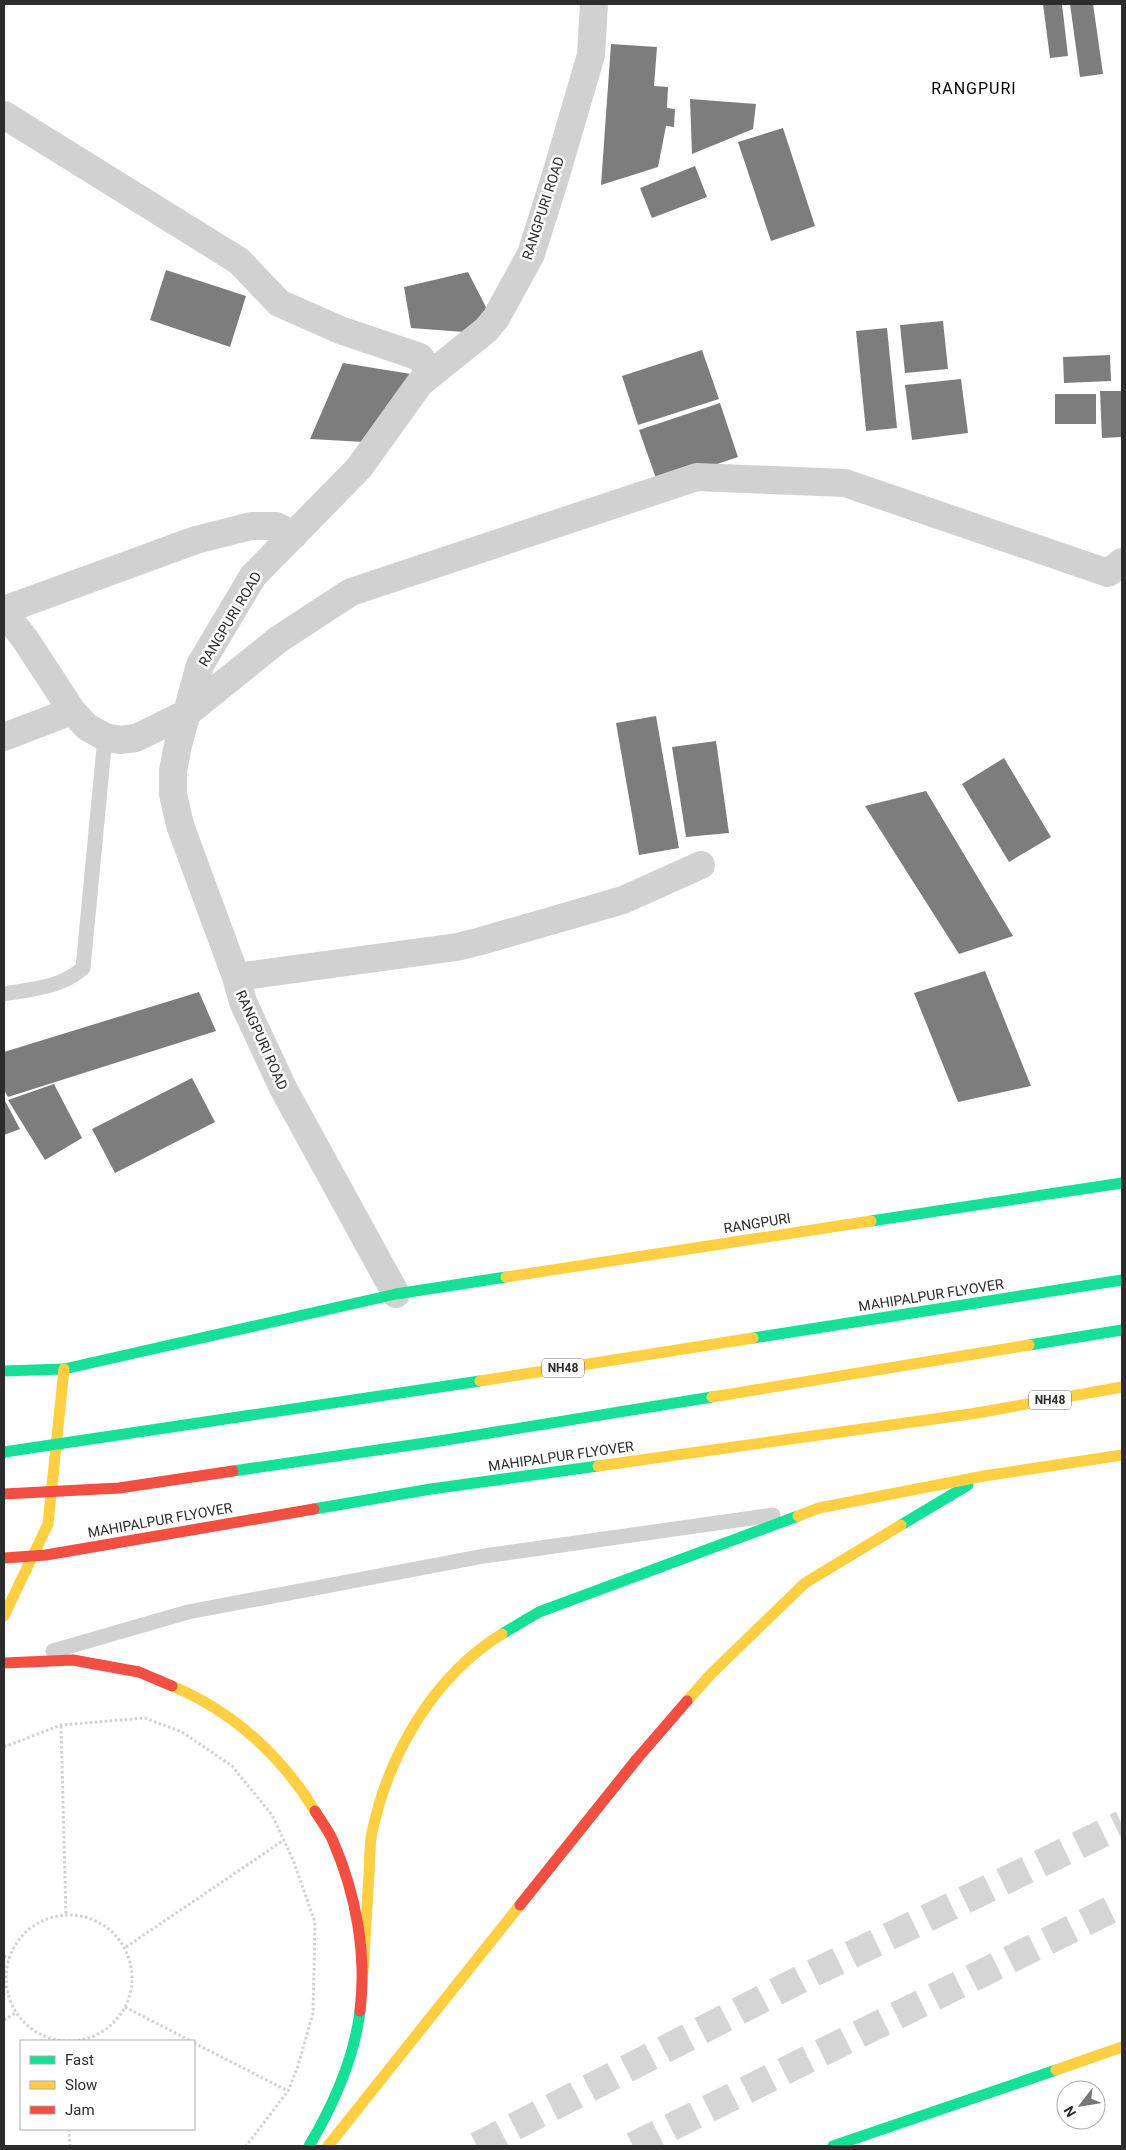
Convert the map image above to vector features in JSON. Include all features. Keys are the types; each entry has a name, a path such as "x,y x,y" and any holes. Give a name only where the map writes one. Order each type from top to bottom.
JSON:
{"main road":[{"name":"RANGPURI","path":"4,1370 64,1369 396,1294 1122,1182"},
{"name":"MAHIPALPUR FLYOVER","path":"4,1452 339,1404 1122,1280"},
{"path":"4,1494 119,1488 446,1440 1122,1330"},
{"path":"4,1616 8,1612 48,1524 64,1369"},
{"name":"MAHIPALPUR FLYOVER","path":"4,1558 46,1555 431,1489 977,1413 1122,1387"},
{"path":"308,2146 327,2117 347,2071 359,2023 372,1830 385,1784 404,1741 425,1709 462,1666 499,1636 539,1612 819,1508 984,1476 1122,1455"},
{"path":"328,2146 636,1760 711,1674 805,1583 984,1476"},
{"path":"4,1663 24,1660 76,1660 127,1668 176,1685 221,1710 262,1741 297,1779 326,1823 346,1870 358,1920 363,1972"},
{"path":"833,2146 1122,2047"}],"street":[{"name":"RANGPURI ROAD","path":"396,1294 283,1088 243,1002 236,977 180,825 173,794 173,771 200,665 253,576 359,468 413,391 430,373 486,330 496,318 531,254 591,55 594,4"},
{"path":"4,115 239,261 279,303 340,330 420,357 430,373"},
{"path":"294,535 276,526 251,526 196,540 4,611 25,639 72,711 87,727 105,737 120,740 136,738 187,713 279,639 351,592 697,477 845,483 1108,573 1122,562"},
{"path":"4,737 72,711"},
{"path":"236,977 481,941 623,900 700,865"}],"lane":[{"path":"4,994 54,985 73,977 83,968 105,737"},
{"path":"24,1660 188,1612 484,1556 819,1508"}],"path":[{"path":"4,1747 61,1726 145,1718 182,1732 232,1766 272,1815 284,1840 315,1922 313,2013 298,2066 288,2091 246,2146"},
{"path":"61,1726 66,1915"},
{"path":"126,1947 284,1840"},
{"path":"62,2040 39,2033 15,2013 7,1981 10,1958 21,1937 34,1926 49,1918 66,1915 84,1917 99,1922 126,1947 131,1966 132,1988 124,2007 112,2025 93,2037 74,2040"},
{"path":"4,1956 10,1958"},
{"path":"124,2007 188,2040"},
{"path":"4,2020 15,2013"},
{"path":"195,2044 288,2091"},
{"path":"69,2130 70,2146"}],"building":[{"path":"1043,4 1062,4 1068,56 1050,58"},
{"path":"1070,4 1093,4 1103,74 1080,77"},
{"path":"611,44 657,47 654,86 668,87 667,108 675,109 674,127 666,126 658,167 601,185"},
{"path":"690,99 756,104 753,129 692,154"},
{"path":"783,128 815,226 771,241 738,142"},
{"path":"695,166 707,197 652,218 640,188"},
{"path":"166,270 246,296 230,347 150,320"},
{"path":"468,272 490,315 464,332 411,328 404,287"},
{"path":"943,321 948,369 905,373 900,325"},
{"path":"887,328 897,428 866,431 856,331"},
{"path":"702,350 719,399 638,425 622,376"},
{"path":"1110,355 1111,381 1064,383 1063,357"},
{"path":"343,363 411,374 365,442 310,439"},
{"path":"961,379 968,433 912,440 905,385"},
{"path":"1100,391 1122,391 1122,437 1102,438"},
{"path":"1055,394 1096,394 1096,424 1055,424"},
{"path":"720,403 738,457 658,484 639,430"},
{"path":"656,716 679,848 639,855 616,723"},
{"path":"716,741 729,833 686,837 672,747"},
{"path":"1004,758 1051,837 1009,862 962,784"},
{"path":"926,791 1013,936 959,954 865,806"},
{"path":"985,971 1031,1086 958,1102 914,993"},
{"path":"199,992 216,1031 8,1097 4,1090 4,1052"},
{"path":"192,1078 215,1122 115,1173 92,1129"},
{"path":"54,1084 82,1138 45,1160 8,1100"},
{"path":"4,1099 20,1129 4,1135"}],"tunnel":[{"path":"477,2146 801,1979 1122,1824"},
{"path":"633,2146 1122,1904"}],"traffic: fast":[{"path":"871,1221 1122,1183"},
{"path":"4,1371 64,1369 396,1294 506,1277"},
{"path":"753,1338 1122,1280"},
{"path":"1029,1345 1122,1330"},
{"path":"4,1452 480,1381"},
{"path":"233,1471 446,1440 712,1397"},
{"path":"314,1509 431,1489 598,1466"},
{"path":"901,1525 968,1485"},
{"path":"502,1634 539,1612 798,1516"},
{"path":"309,2146 327,2114 342,2081 353,2047 360,2011"},
{"path":"833,2146 1056,2070"}],"traffic: slow":[{"path":"506,1277 871,1221"},
{"path":"480,1381 753,1338"},
{"path":"712,1397 1029,1345"},
{"path":"4,1616 48,1524 64,1369"},
{"path":"977,1413 1122,1387"},
{"path":"598,1466 977,1413"},
{"path":"798,1516 819,1508 984,1476 1122,1455"},
{"path":"687,1701 711,1674 805,1583 901,1525"},
{"path":"363,1972 371,1839 381,1800 391,1772 403,1744 418,1718 436,1694 456,1671 478,1651 502,1634"},
{"path":"172,1686 215,1708 253,1737 287,1771 315,1811"},
{"path":"328,2146 520,1905"},
{"path":"1056,2070 1122,2047"}],"traffic: jam":[{"path":"4,1494 119,1488 233,1471"},
{"path":"4,1558 46,1555 314,1509"},
{"path":"4,1663 73,1660 139,1672 172,1686"},
{"path":"520,1905 636,1760 687,1701"},
{"path":"315,1811 333,1841 341,1861 358,1924 362,1968 360,2011"}],"district":[{"name":"RANGPURI","path":"974,88"}]}
